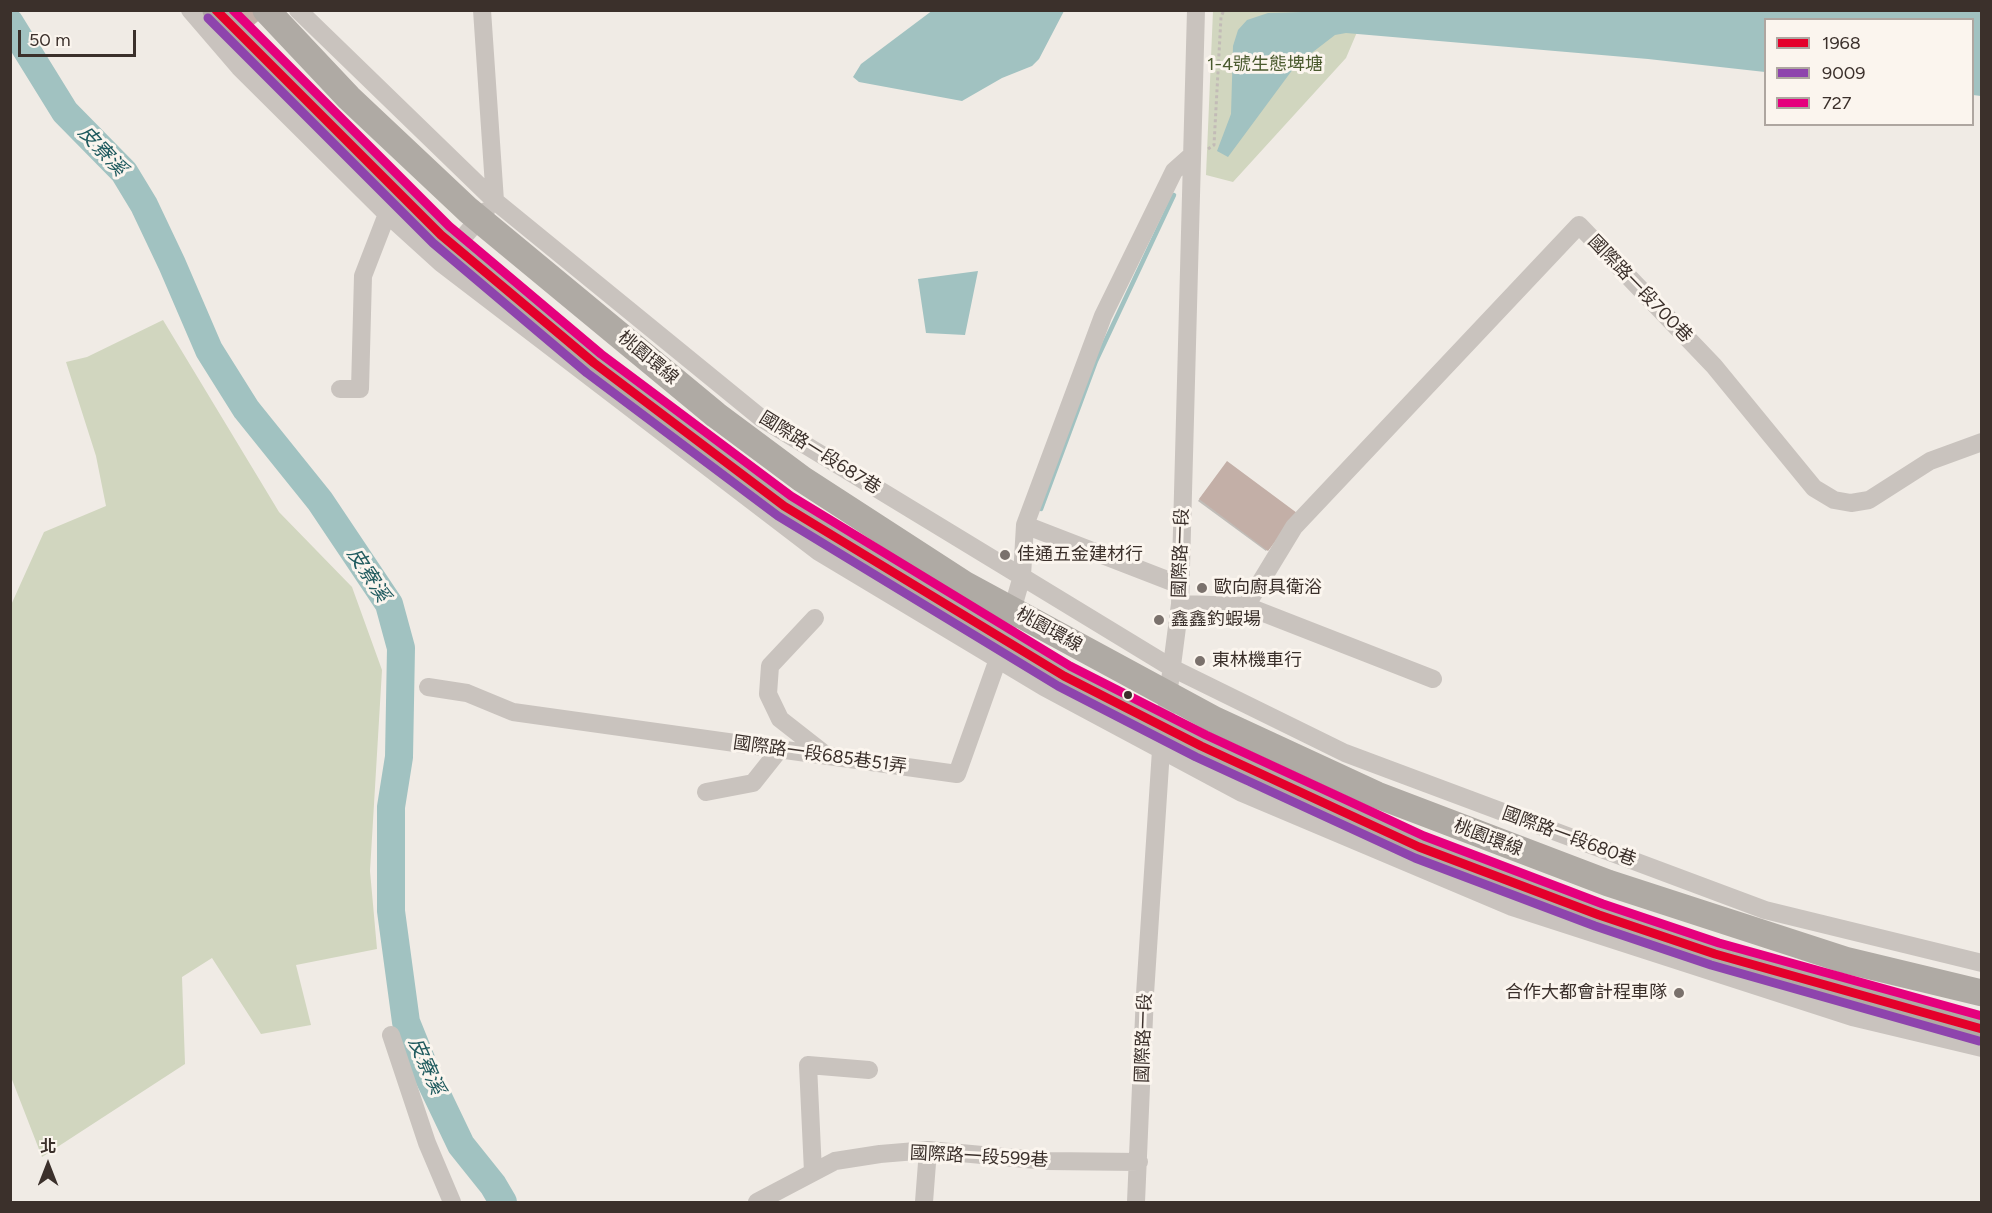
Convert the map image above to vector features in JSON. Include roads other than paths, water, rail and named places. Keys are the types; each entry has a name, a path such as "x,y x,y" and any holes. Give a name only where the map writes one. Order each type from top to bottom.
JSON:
{"highway":[{"name":"桃園環線","path":"216,10 441,235 594,363 784,506 1054,670 1201,746 1447,858 1599,915 1715,954 1982,1029"},
{"name":"桃園環線","path":"266,10 349,98 468,210 716,415 802,479 964,584 1215,720 1377,795 1619,887 1845,960 1982,993"}],"street":[{"path":"190,10 239,67 387,214 441,263 819,552 998,659 1242,794 1512,907 1852,1017 1982,1048"},
{"name":"國際路一段687巷","path":"298,10 495,201 761,418 1172,668"},
{"path":"441,263 495,201 482,10"},
{"name":"國際路一段","path":"1136,1203 1145,994 1161,750 1180,604 1196,10"},
{"name":"國際路一段685巷51弄","path":"428,687 467,693 513,712 957,774 998,659 1022,576 1025,525 1103,316 1174,171 1192,156"},
{"path":"340,389 360,389 363,276 387,214"},
{"name":"國際路一段700巷","path":"1246,606 1294,527 1579,225 1714,366 1814,488 1834,500 1851,503 1869,500 1930,461 1982,442"},
{"path":"1025,525 1180,585"},
{"path":"1180,604 1246,606 1433,679"},
{"path":"814,618 770,666 768,694 780,719 828,756"},
{"name":"國際路一段680巷","path":"1172,668 1345,753 1765,910 1982,963"},
{"path":"706,792 753,783 780,749"},
{"path":"391,1035 427,1143 452,1203"},
{"path":"813,1172 808,1065 869,1070"},
{"path":"924,1203 928,1150"},
{"name":"國際路一段599巷","path":"757,1203 835,1161 928,1150 1047,1161 1139,1162"}],"water":[{"path":"933,10 1064,11 1039,59 1032,66 1002,78 962,101 859,82 853,77 861,64"},
{"path":"1336,11 1981,11 1981,96 1974,95 1974,18 1764,18 1764,72 1648,59 1346,33 1335,35 1296,65 1228,157 1217,151 1231,114 1233,46 1238,30 1247,20 1268,13"},
{"path":"978,271 965,335 926,333 918,279"}],"waterway":[{"name":"皮寮溪","path":"10,23 65,112 124,172 144,205 209,350 246,409 320,501 389,604 401,648 399,757 391,807 391,911 406,1022 427,1074 461,1145 493,1185 503,1202"},
{"path":"1041,509 1096,361 1174,195"}],"place":[{"name":"佳通五金建材行","path":"1005,555"},
{"name":"歐向廚具衛浴","path":"1202,588"},
{"name":"鑫鑫釣蝦場","path":"1159,620"},
{"name":"東林機車行","path":"1200,661"},
{"name":"合作大都會計程車隊","path":"1679,993"}],"park label":[{"name":"1-4號生態埤塘","path":"1265,65"}]}
